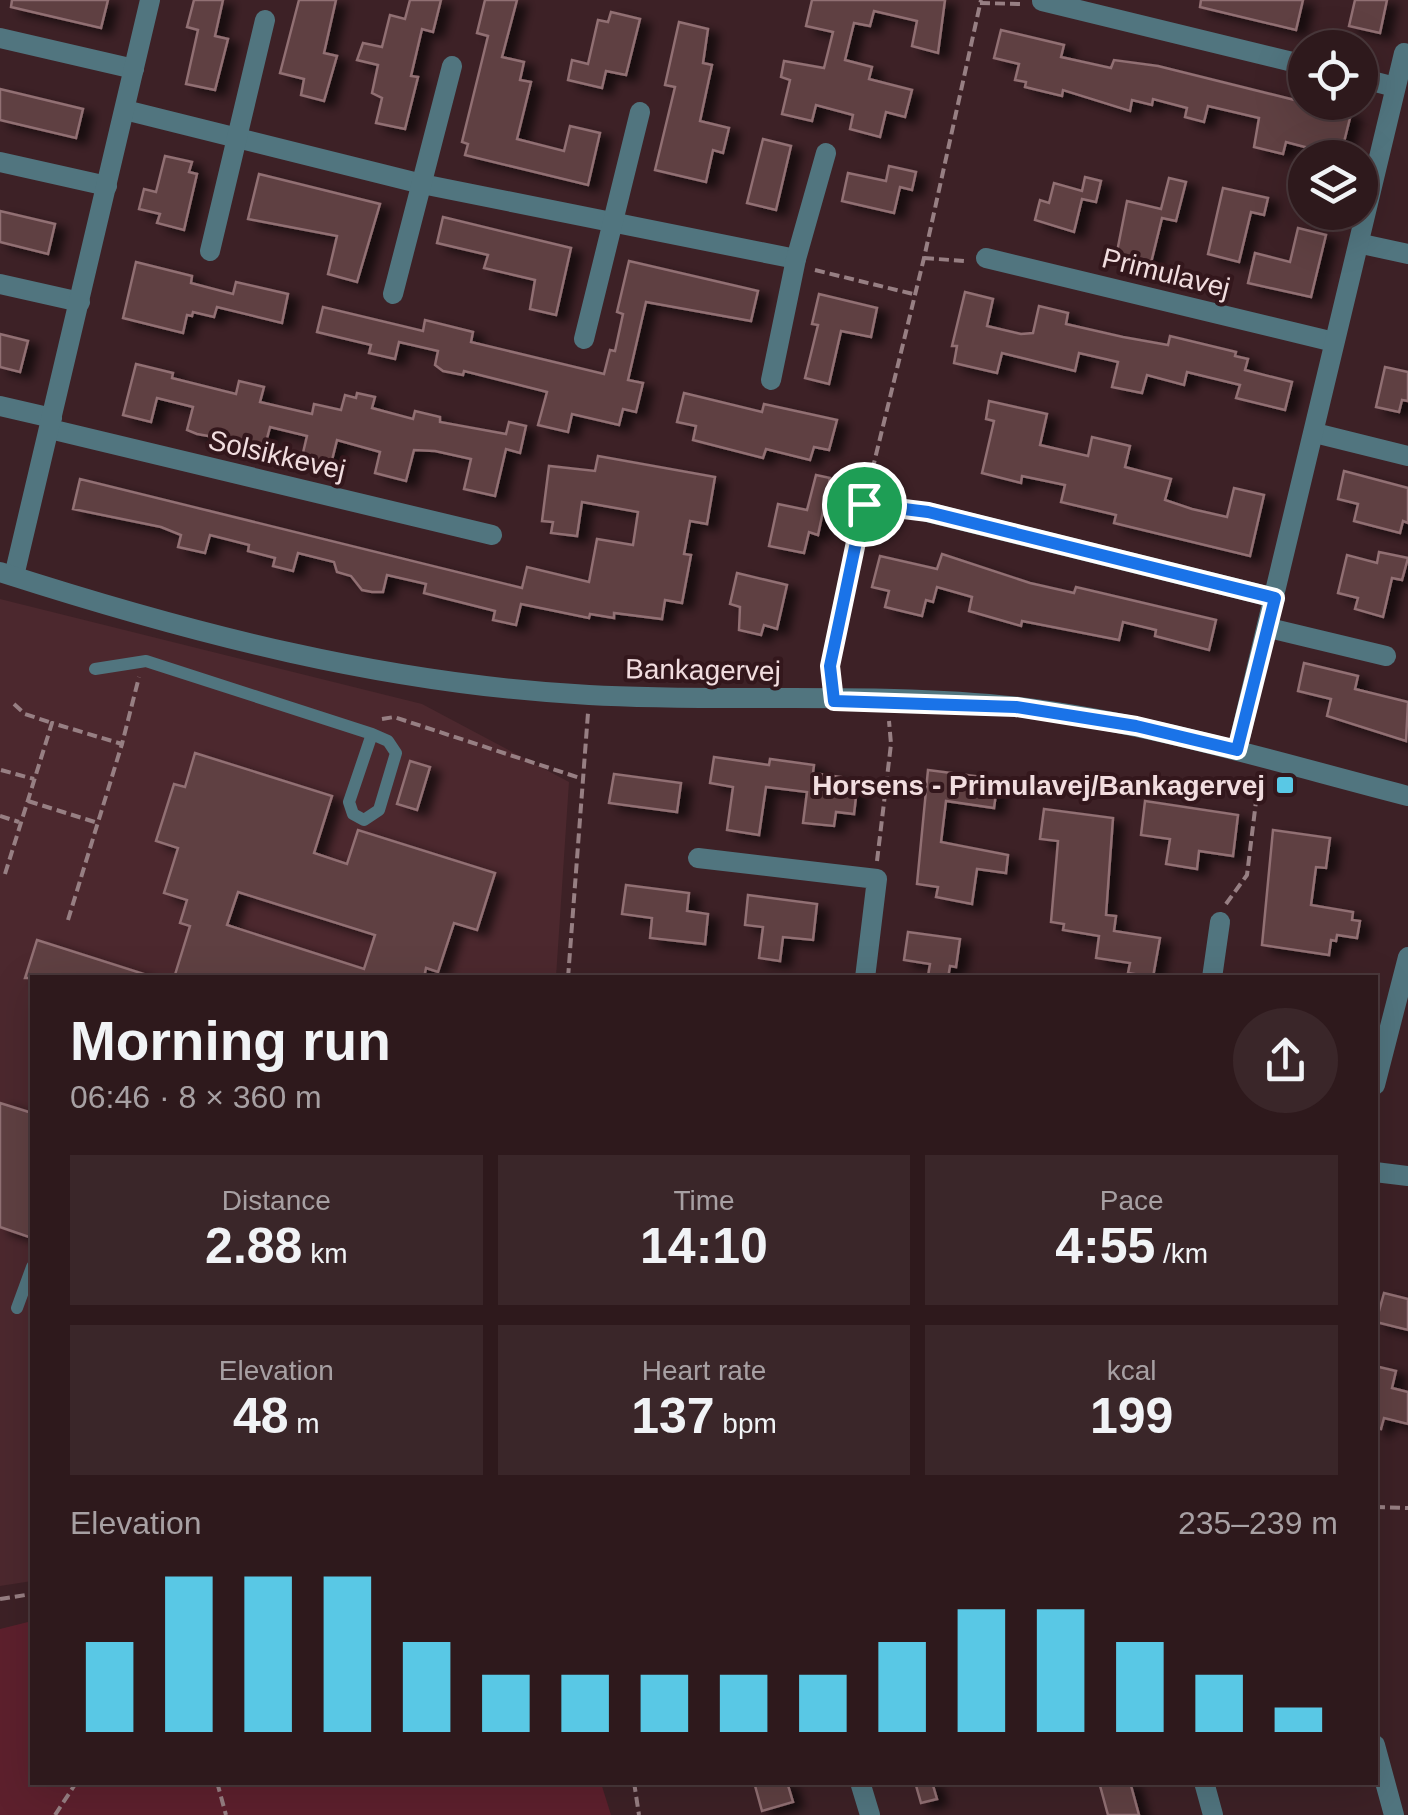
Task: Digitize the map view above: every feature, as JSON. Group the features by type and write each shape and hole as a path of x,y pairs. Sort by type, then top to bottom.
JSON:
{"street":[{"path":"7,574 51,423 150,0"},
{"path":"1042,1 1288,61"},
{"path":"210,251 264,20"},
{"path":"0,38 134,69"},
{"path":"1237,750 1334,342 1362,244 1395,87 1404,54 1408,54"},
{"path":"393,294 452,66"},
{"path":"1378,83 1395,87"},
{"path":"125,110 422,184 796,258"},
{"path":"584,339 640,112"},
{"path":"771,380 796,258 826,154"},
{"path":"0,162 107,186"},
{"path":"1362,244 1408,254"},
{"name":"Primulavej","path":"986,258 1334,342"},
{"path":"0,284 80,302"},
{"name":"Solsikkevej","path":"0,406 51,423 492,535"},
{"path":"1314,433 1408,456"},
{"path":"928,512 1275,598"},
{"name":"Bankagervej","path":"7,574 161,622 352,668 472,686 590,695 1016,707 1136,726 1408,796"},
{"path":"1269,628 1386,656"},
{"path":"698,858 877,879 865,975"},
{"path":"1212,975 1220,922"},
{"path":"1378,1073 1408,957"},
{"path":"1378,1172 1408,1176"},
{"path":"1378,1756 1394,1815"},
{"path":"861,1785 870,1815"},
{"path":"1205,1785 1214,1815"}],"lane":[{"path":"95,670 146,660 372,734 388,740 396,754 379,810 364,820 353,814 349,802 372,734"},
{"path":"17,1308 30,1272"}],"path":[{"path":"834,701 830,666 980,2 1008,6 1042,1"},
{"path":"796,258 811,269 913,294"},
{"path":"924,258 949,264 986,258"},
{"path":"864,504 928,512"},
{"path":"68,920 140,685 136,662"},
{"path":"568,975 590,695"},
{"path":"877,879 878,823 891,744 888,702"},
{"path":"14,704 25,714 122,744"},
{"path":"5,874 52,723"},
{"path":"1220,922 1229,893 1247,874 1256,786 1265,758"},
{"path":"2,770 34,779"},
{"path":"28,801 98,823"},
{"path":"0,816 21,823"},
{"path":"1378,1507 1408,1508"},
{"path":"0,1609 1,1599 30,1594"},
{"path":"218,1785 226,1815"},
{"path":"634,1785 639,1815"},
{"path":"56,1815 74,1786"}],"shaded area":[{"path":"0,599 422,704 569,782 556,975 30,975 30,1581 0,1586"},
{"path":"30,1622 30,1785 602,1785 611,1815 0,1815 0,1629"}],"building":[{"path":"12,0 108,0 101,28 11,7"},
{"path":"194,0 223,0 215,36 228,39 215,90 186,84 198,30 187,27"},
{"path":"299,0 336,0 324,53 337,56 324,101 301,95 304,79 280,73"},
{"path":"410,0 441,0 433,32 422,29 411,76 418,77 405,129 376,123 382,98 372,93 378,65 357,60 363,43 382,47 390,15 405,19"},
{"path":"485,0 517,0 502,57 524,62 520,80 531,82 517,139 564,151 570,126 600,133 588,185 465,155 468,144 462,142 488,36 477,33"},
{"path":"812,0 945,0 938,53 912,46 917,21 874,11 870,26 854,23 845,60 872,67 869,79 912,90 905,117 886,112 880,137 850,129 853,115 816,105 812,121 782,114 790,80 781,77 784,61 824,68 833,32 806,26"},
{"path":"1201,0 1303,0 1296,30 1200,7"},
{"path":"1355,0 1387,0 1380,33 1349,26"},
{"path":"611,12 640,19 626,75 606,71 602,88 568,80 572,60 588,64 598,20 608,22"},
{"path":"679,22 708,29 703,63 712,65 700,121 729,128 723,153 713,150 706,182 655,170 675,87 665,85"},
{"path":"1001,30 1064,45 1061,57 1111,68 1114,60 1158,66 1288,98 1288,120 1350,120 1344,140 1288,140 1283,154 1254,147 1259,118 1208,106 1204,122 1185,117 1187,108 1153,99 1152,105 1132,100 1130,111 1063,90 1062,96 1025,87 1026,82 1015,80 1019,64 994,58"},
{"path":"0,89 83,109 76,138 0,120"},
{"path":"763,139 791,146 776,210 747,203"},
{"path":"165,156 192,162 189,172 197,174 184,230 157,223 160,214 139,209 144,189 156,192"},
{"path":"889,166 916,172 912,190 900,187 894,213 842,201 848,173 886,181"},
{"path":"259,174 380,204 357,282 328,274 337,236 248,219"},
{"path":"1085,177 1101,181 1096,202 1082,199 1074,232 1035,220 1040,200 1049,203 1054,183 1082,191"},
{"path":"1169,178 1186,182 1176,221 1162,218 1149,271 1115,262 1127,201 1161,209"},
{"path":"1223,188 1268,198 1264,215 1251,212 1239,262 1208,254"},
{"path":"0,211 55,224 48,254 0,242"},
{"path":"443,217 571,248 556,315 530,309 535,280 484,268 488,255 437,243"},
{"path":"1298,230 1326,235 1311,297 1248,283 1255,253 1290,262"},
{"path":"629,261 758,291 751,321 646,302 628,380 643,383 636,412 623,409 619,425 572,414 568,432 538,425 547,392 464,371 463,375 443,371 435,365 438,351 399,342 395,359 369,353 371,345 317,332 323,307 423,331 425,320 473,332 471,342 604,374 610,350 615,351 623,314 617,312"},
{"path":"136,262 192,276 191,283 233,294 236,282 288,294 282,323 217,307 214,317 193,312 192,316 187,315 183,333 123,318"},
{"path":"965,292 993,299 987,326 1021,334 1033,333 1039,306 1068,313 1066,324 1168,345 1170,336 1236,352 1235,356 1248,359 1245,370 1292,382 1285,410 1236,398 1240,385 1187,372 1184,385 1147,375 1142,393 1112,387 1118,362 1079,353 1075,371 1002,353 997,373 954,363 957,346 952,346"},
{"path":"819,294 877,308 871,337 841,331 829,384 805,378 818,325 812,324"},
{"path":"0,334 28,341 20,372 0,367"},
{"path":"136,364 173,373 172,378 236,394 239,381 264,387 260,402 312,414 314,404 341,410 345,395 356,398 357,393 375,397 372,408 413,419 415,411 440,417 440,422 506,434 509,422 526,426 520,453 506,449 495,496 464,489 471,459 435,451 414,450 406,481 375,473 380,452 337,440 331,464 302,457 307,436 270,427 265,446 197,434 187,430 193,407 157,398 151,422 123,415"},
{"path":"1385,367 1408,372 1408,401 1402,400 1399,412 1376,407"},
{"path":"684,393 762,412 764,404 837,420 829,450 814,447 810,460 766,449 763,458 693,440 696,426 677,422"},
{"path":"989,401 1047,414 1040,445 1088,456 1092,437 1130,446 1125,467 1171,479 1165,500 1227,517 1234,488 1264,495 1250,556 1114,523 1116,515 1061,502 1065,485 1022,476 1021,483 982,473 994,421 986,419"},
{"path":"598,456 715,477 707,524 690,521 684,554 691,555 682,603 665,600 662,619 614,613 614,618 590,614 589,618 521,604 516,625 493,620 495,611 424,593 426,584 387,575 383,592 362,590 351,576 337,572 334,562 298,553 293,571 273,566 275,558 248,551 249,545 210,535 205,553 178,547 181,535 161,527 73,509 80,479 522,588 527,567 589,582 597,539 633,545 638,512 582,502 577,536 551,533 553,522 542,521 549,466 595,471"},
{"path":"1344,471 1408,488 1408,523 1403,521 1400,533 1354,521 1358,504 1338,499"},
{"path":"816,475 830,478 818,535 809,532 804,553 769,546 778,504 807,510"},
{"path":"1379,552 1408,558 1402,580 1392,578 1383,617 1355,609 1358,598 1338,593 1347,555 1377,563"},
{"path":"942,554 1030,583 1074,593 1076,587 1216,620 1209,650 1155,636 1156,630 1123,622 1119,640 1022,621 1021,626 969,611 972,597 937,587 933,602 926,600 922,616 885,607 889,591 872,587 880,556 937,569"},
{"path":"737,573 787,585 777,629 764,625 761,635 739,630 740,607 730,604"},
{"path":"1304,663 1358,676 1355,689 1408,702 1406,741 1327,716 1331,699 1298,691"},
{"path":"195,753 332,796 314,853 347,864 358,830 495,873 477,930 454,923 438,972 426,968 425,975 175,975 190,926 180,923 187,900 164,893 178,848 156,841 174,784 185,787","holes":["238,892 375,935 364,969 227,925"]},
{"path":"714,757 769,765 770,759 814,765 813,773 841,777 840,786 857,788 854,814 836,812 834,826 803,823 807,792 766,787 759,835 727,830 733,787 710,783"},
{"path":"410,761 430,767 417,810 397,804"},
{"path":"928,770 998,779 994,808 946,801 941,842 1008,855 1006,873 977,869 972,904 936,897 938,887 917,884"},
{"path":"614,774 681,783 677,812 609,803"},
{"path":"1145,801 1238,815 1233,856 1199,851 1197,869 1166,864 1170,839 1141,835"},
{"path":"1044,809 1113,818 1106,915 1116,916 1114,931 1160,938 1153,975 1128,973 1130,963 1096,958 1099,936 1063,930 1064,924 1051,922 1058,841 1040,839"},
{"path":"1273,830 1330,838 1326,868 1316,867 1311,905 1353,912 1352,920 1360,921 1357,938 1337,935 1336,941 1331,940 1329,955 1262,945"},
{"path":"626,885 689,893 687,911 708,914 705,944 650,938 652,918 622,914"},
{"path":"748,895 817,904 813,940 783,937 780,961 759,958 763,927 745,925"},
{"path":"908,932 960,939 956,967 950,966 948,975 928,975 930,964 904,960"},
{"path":"37,940 144,974 30,975 25,978"},
{"path":"0,1103 30,1112 30,1237 0,1227"},
{"path":"1384,1293 1408,1299 1408,1330 1378,1322"},
{"path":"1378,1367 1396,1371 1392,1388 1408,1392 1408,1424 1384,1418 1381,1429"},
{"path":"755,1785 788,1785 793,1802 762,1811"},
{"path":"916,1785 933,1785 937,1799 921,1803"},
{"path":"1100,1785 1131,1785 1139,1815 1108,1815"}],"place":[{"name":"Horsens - Primulavej/Bankagervej","path":"1285,785"}],"route":[{"path":"864,504 928,512 1275,598 1237,750 1136,726 1016,707 834,701 830,666 864,504"}]}
